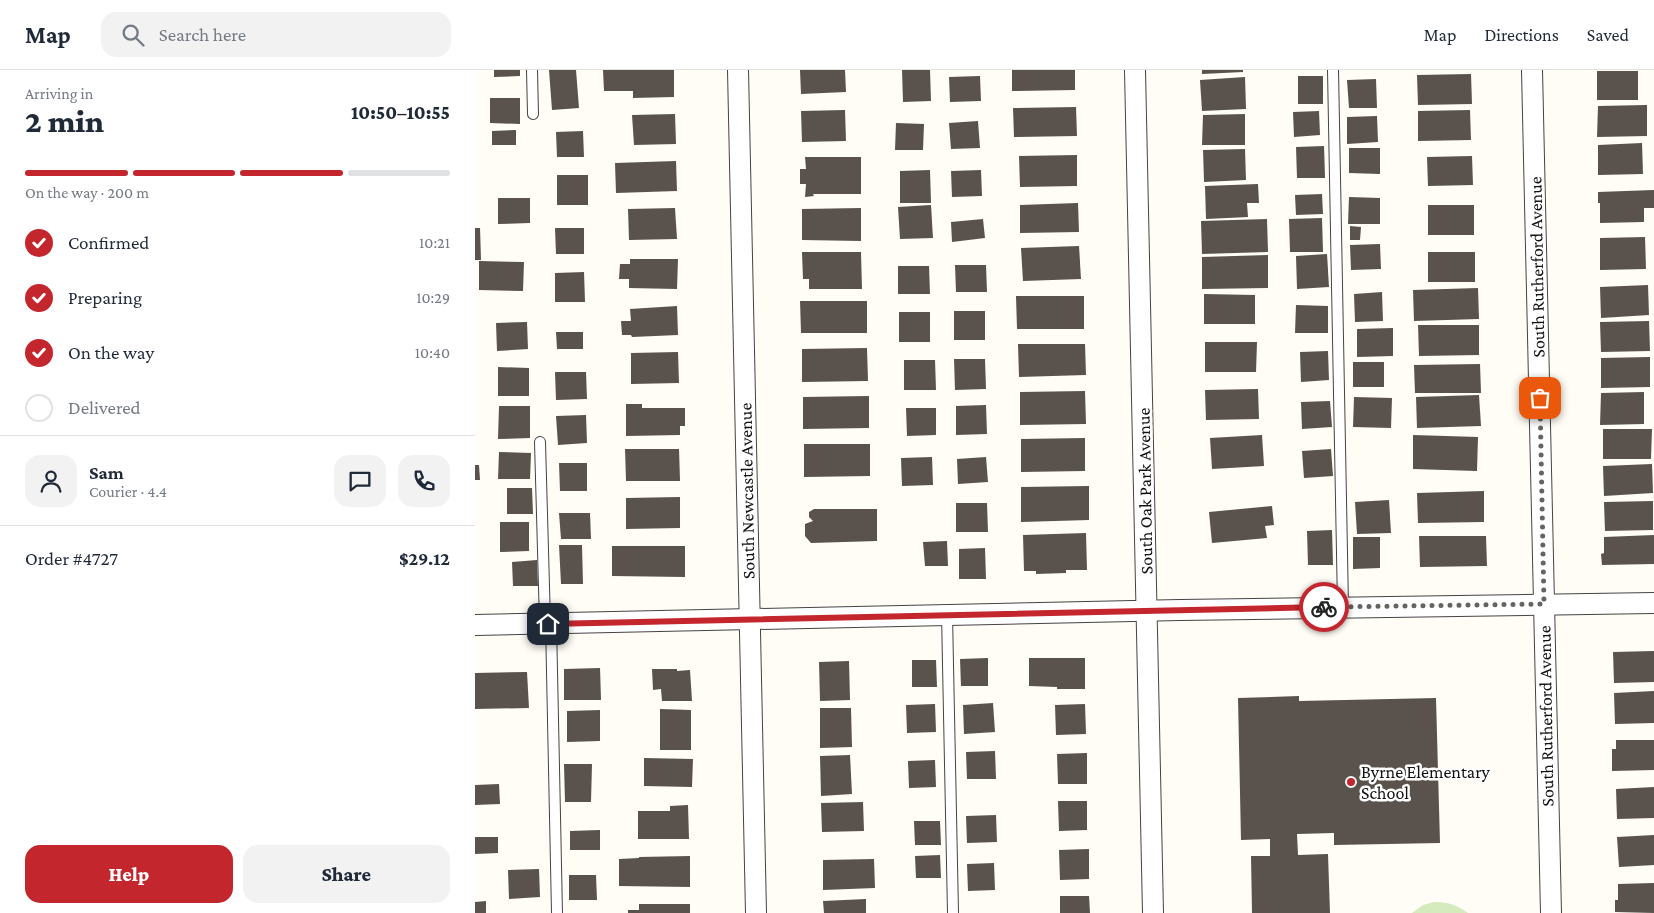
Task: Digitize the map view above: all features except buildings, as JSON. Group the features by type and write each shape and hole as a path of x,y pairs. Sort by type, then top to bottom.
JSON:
{"street":[{"name":"South Newcastle Avenue","path":"738,70 756,913"},
{"name":"South Oak Park Avenue","path":"1135,70 1153,913"},
{"name":"South Rutherford Avenue","path":"1533,70 1551,913"},
{"path":"475,625 1147,610 1654,603"}],"lane":[{"path":"532,70 533,114"},
{"path":"1333,70 1343,607"},
{"path":"541,442 557,913"},
{"path":"947,614 953,913"}],"green space":[{"path":"1434,902 1452,904 1468,913 1412,913 1423,905"}],"way so far":[{"path":"1324,607 1544,604 1540,398"}],"place":[{"name":"Byrne Elementary School","path":"1351,782"}],"route":[{"path":"548,624 1324,607"}]}
